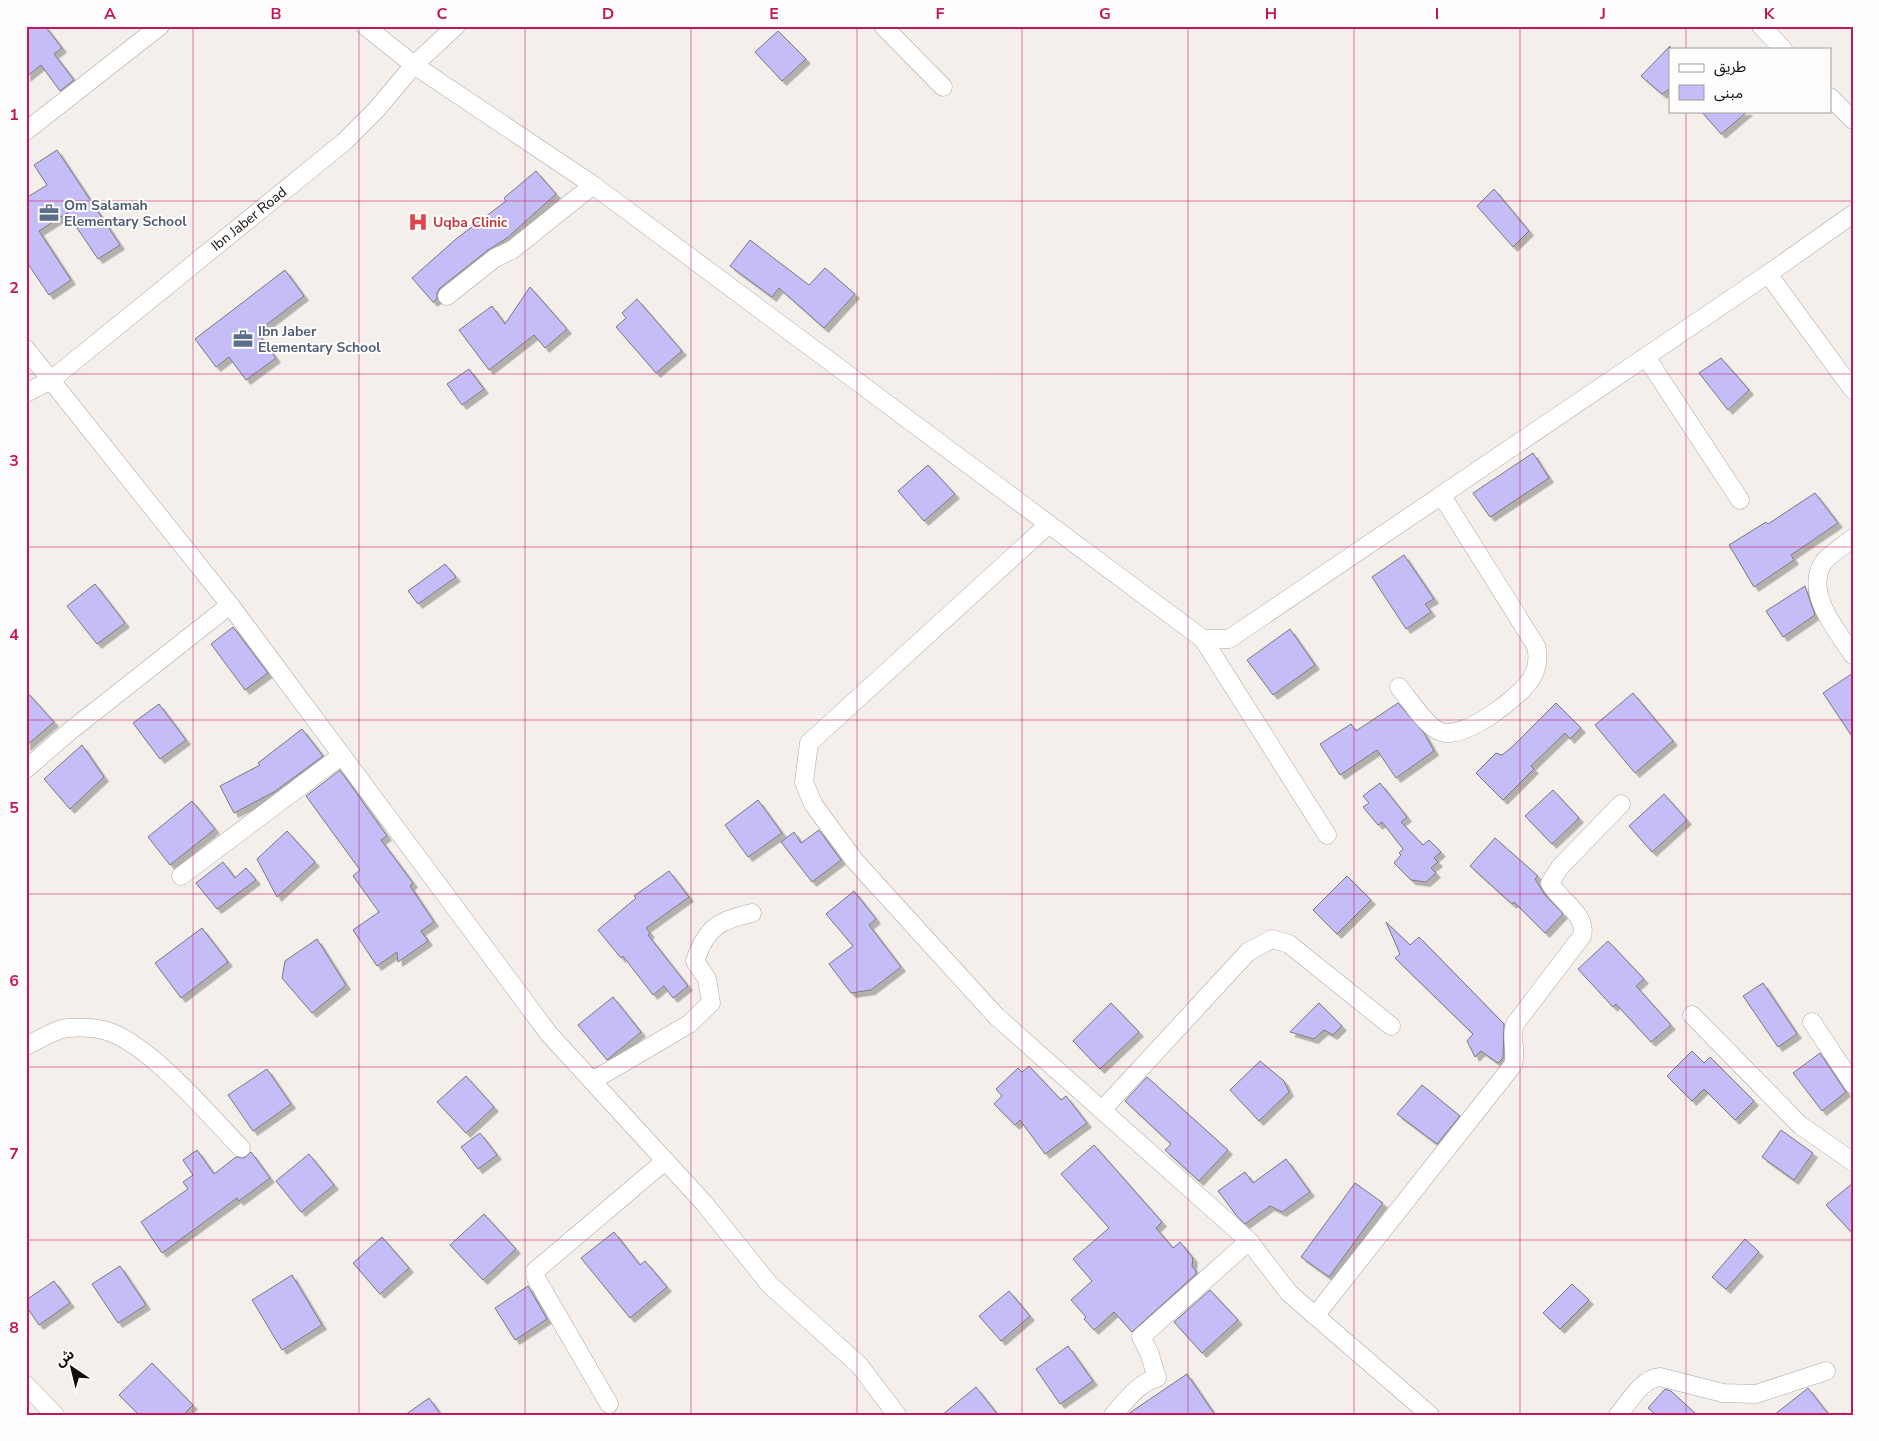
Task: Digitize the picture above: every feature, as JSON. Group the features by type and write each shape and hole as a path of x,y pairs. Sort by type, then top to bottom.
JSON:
{"street":[{"path":"26,131 160,26"},
{"path":"364,26 414,64 593,185 1203,639 1327,835"},
{"name":"Ibn Jaber Road","path":"26,393 51,380 344,142 376,110 414,64 456,26"},
{"path":"883,26 943,87"},
{"path":"1762,26 1782,48"},
{"path":"1832,99 1853,120"},
{"path":"448,296 495,258 512,250 593,185"},
{"path":"1203,639 1229,639 1768,274 1853,214"},
{"path":"1768,274 1853,390"},
{"path":"26,349 230,605 550,1034 704,1204 770,1285 859,1366 897,1415"},
{"path":"1646,357 1740,500"},
{"path":"1399,687 1431,726 1442,732 1456,732 1505,706 1531,679 1540,658 1536,646 1442,496"},
{"path":"1049,524 809,742 804,782 813,804 855,860 996,1016 1250,1241 1289,1293 1430,1415"},
{"path":"1853,538 1824,562 1818,584 1820,597 1829,619 1853,655"},
{"path":"26,769 70,731 230,605"},
{"path":"181,876 342,755"},
{"path":"1316,1316 1514,1065 1515,1048 1512,1032 1515,1024 1584,931 1579,917 1550,883 1560,867 1621,804"},
{"path":"592,1081 689,1024 711,1003 707,979 695,961 702,941 712,928 736,916 752,913"},
{"path":"1103,1109 1248,952 1272,939 1289,944 1391,1026"},
{"path":"1692,1015 1800,1125 1853,1162"},
{"path":"1812,1022 1853,1084"},
{"path":"26,1046 66,1028 90,1028 110,1032 128,1042 162,1067 241,1148"},
{"path":"608,1404 536,1278 535,1271 665,1161"},
{"path":"1113,1415 1148,1380 1157,1378 1149,1352 1141,1337 1250,1241"},
{"path":"1618,1415 1646,1381 1654,1378 1660,1377 1723,1394 1756,1394 1826,1371"},
{"path":"26,1385 54,1415"}],"building":[{"path":"26,26 45,26 62,48 54,54 74,80 60,91 41,65 26,77"},
{"path":"778,31 806,59 782,81 755,52"},
{"path":"1670,46 1669,90 1662,94 1641,76"},
{"path":"1702,112 1747,112 1721,134"},
{"path":"57,150 120,245 98,259 67,213 39,231 71,280 49,295 26,261 26,198 47,185 34,165"},
{"path":"536,171 556,194 507,238 488,250 440,288 437,293 437,299 433,302 412,278 456,239 506,201 504,198"},
{"path":"1494,189 1529,231 1513,247 1477,206"},
{"path":"750,240 809,285 825,268 855,294 824,328 779,288 772,297 730,266"},
{"path":"285,270 304,296 257,332 276,358 246,380 229,357 216,367 195,339"},
{"path":"530,287 567,329 545,348 534,335 489,370 459,330 492,306 505,324"},
{"path":"637,299 682,351 656,373 616,327 626,318 622,313"},
{"path":"1721,358 1749,390 1728,410 1699,373"},
{"path":"469,369 484,389 462,405 447,384"},
{"path":"1533,453 1549,478 1490,517 1473,493"},
{"path":"928,465 955,494 924,521 898,491"},
{"path":"1815,493 1838,523 1791,555 1794,560 1754,587 1729,545 1766,522 1768,524"},
{"path":"1404,555 1434,599 1425,604 1431,612 1406,629 1372,577"},
{"path":"445,564 456,577 418,604 408,591"},
{"path":"95,584 125,623 97,644 67,606"},
{"path":"1805,586 1815,615 1783,637 1766,611"},
{"path":"233,627 268,673 245,690 211,644"},
{"path":"1290,629 1315,665 1273,695 1247,660"},
{"path":"1853,673 1853,738 1823,693"},
{"path":"26,691 54,722 26,746"},
{"path":"1633,693 1673,741 1635,773 1595,725"},
{"path":"1398,703 1424,733 1434,751 1396,778 1377,750 1340,775 1320,744 1351,724 1356,731"},
{"path":"1556,703 1581,728 1570,739 1565,733 1531,766 1534,769 1503,800 1476,773 1496,753 1502,755 1512,747"},
{"path":"159,704 186,740 160,759 133,723"},
{"path":"302,729 323,756 274,792 234,813 220,786 260,765 258,763"},
{"path":"82,745 104,777 70,809 44,779"},
{"path":"340,770 387,836 381,840 413,883 410,886 434,922 421,931 428,941 398,962 397,952 377,966 353,930 379,912 353,876 360,870 306,796"},
{"path":"1380,783 1407,817 1401,822 1423,845 1429,840 1441,852 1434,858 1438,862 1431,868 1436,873 1426,882 1411,880 1394,863 1401,855 1399,853 1403,849 1382,822 1378,825 1363,807 1369,803 1363,796"},
{"path":"1553,790 1579,818 1552,844 1525,816"},
{"path":"1664,794 1687,820 1652,852 1629,826"},
{"path":"758,800 782,833 748,857 725,825"},
{"path":"192,801 215,829 170,865 148,837"},
{"path":"819,830 841,860 812,882 781,842 794,832 801,843"},
{"path":"287,831 315,862 277,897 257,859"},
{"path":"1495,838 1538,876 1535,879 1545,895 1563,914 1545,933 1514,902 1512,904 1470,866"},
{"path":"223,862 235,878 246,868 256,880 217,909 196,883"},
{"path":"669,871 689,897 646,928 650,933 648,935 688,986 673,998 664,986 653,995 623,956 621,958 598,930 636,898 634,896"},
{"path":"1347,876 1371,900 1337,934 1313,910"},
{"path":"854,891 876,919 869,925 901,967 871,990 851,993 829,964 853,946 826,914"},
{"path":"1386,922 1410,945 1419,937 1504,1024 1503,1058 1498,1063 1481,1051 1475,1057 1467,1041 1473,1034 1395,958 1400,954"},
{"path":"202,928 228,962 181,998 155,963"},
{"path":"317,939 346,985 312,1013 282,978 285,961"},
{"path":"1608,941 1644,979 1636,986 1671,1025 1651,1042 1616,1004 1613,1007 1578,969"},
{"path":"1763,983 1797,1034 1778,1047 1743,996"},
{"path":"613,997 641,1032 607,1060 578,1025"},
{"path":"1111,1003 1139,1032 1100,1069 1073,1041"},
{"path":"1319,1003 1342,1026 1333,1035 1324,1030 1314,1039 1290,1032"},
{"path":"1692,1051 1704,1063 1710,1057 1754,1101 1735,1120 1704,1089 1692,1101 1667,1076"},
{"path":"1820,1053 1846,1092 1822,1111 1793,1073"},
{"path":"1260,1061 1284,1081 1289,1092 1259,1121 1230,1090"},
{"path":"1029,1066 1061,1100 1066,1096 1087,1123 1045,1154 1020,1120 1015,1125 994,1104 1002,1096 996,1089 1018,1068 1022,1072"},
{"path":"267,1069 291,1104 253,1131 228,1095"},
{"path":"466,1076 494,1107 466,1133 437,1102"},
{"path":"1147,1077 1228,1150 1199,1181 1165,1150 1171,1144 1125,1101"},
{"path":"1422,1085 1460,1116 1437,1144 1397,1114"},
{"path":"1781,1130 1813,1153 1794,1180 1762,1157"},
{"path":"480,1133 497,1155 478,1169 461,1147"},
{"path":"1094,1145 1162,1222 1156,1228 1173,1248 1180,1242 1193,1258 1192,1266 1196,1271 1196,1274 1132,1332 1114,1312 1094,1330 1084,1319 1086,1317 1071,1300 1092,1281 1073,1259 1109,1228 1061,1174"},
{"path":"197,1150 214,1174 236,1157 244,1158 251,1152 270,1178 239,1201 237,1198 162,1253 141,1222 188,1189 183,1182 193,1175 183,1160"},
{"path":"309,1154 334,1185 301,1212 276,1181"},
{"path":"1286,1159 1310,1192 1282,1212 1270,1206 1245,1224 1218,1191 1245,1172 1253,1183"},
{"path":"1355,1183 1383,1203 1329,1277 1301,1257"},
{"path":"1853,1183 1853,1234 1826,1205"},
{"path":"484,1214 516,1249 483,1280 450,1245"},
{"path":"614,1232 640,1265 645,1261 667,1287 630,1318 581,1258"},
{"path":"382,1237 409,1268 380,1294 353,1263"},
{"path":"1745,1239 1759,1252 1726,1289 1712,1277"},
{"path":"120,1266 146,1305 118,1323 92,1284"},
{"path":"292,1275 322,1325 282,1350 252,1300"},
{"path":"54,1281 70,1303 39,1325 26,1306 26,1300"},
{"path":"1572,1284 1589,1300 1560,1329 1543,1313"},
{"path":"528,1286 547,1319 515,1340 495,1308"},
{"path":"1210,1290 1238,1320 1202,1353 1174,1322"},
{"path":"1009,1291 1030,1316 1001,1341 979,1316"},
{"path":"1068,1346 1093,1381 1060,1404 1036,1369"},
{"path":"152,1363 193,1405 183,1415 139,1415 119,1395"},
{"path":"1187,1374 1215,1415 1127,1415 1128,1414"},
{"path":"976,1387 998,1415 942,1415"},
{"path":"1808,1388 1829,1415 1774,1415"},
{"path":"1665,1389 1671,1391 1697,1415 1656,1415 1648,1408"},
{"path":"429,1398 441,1415 405,1415"}],"place":[{"name":"Om Salamah Elementary School","path":"49,213"},
{"name":"Uqba Clinic","path":"418,222"},
{"name":"Ibn Jaber Elementary School","path":"243,339"}]}
